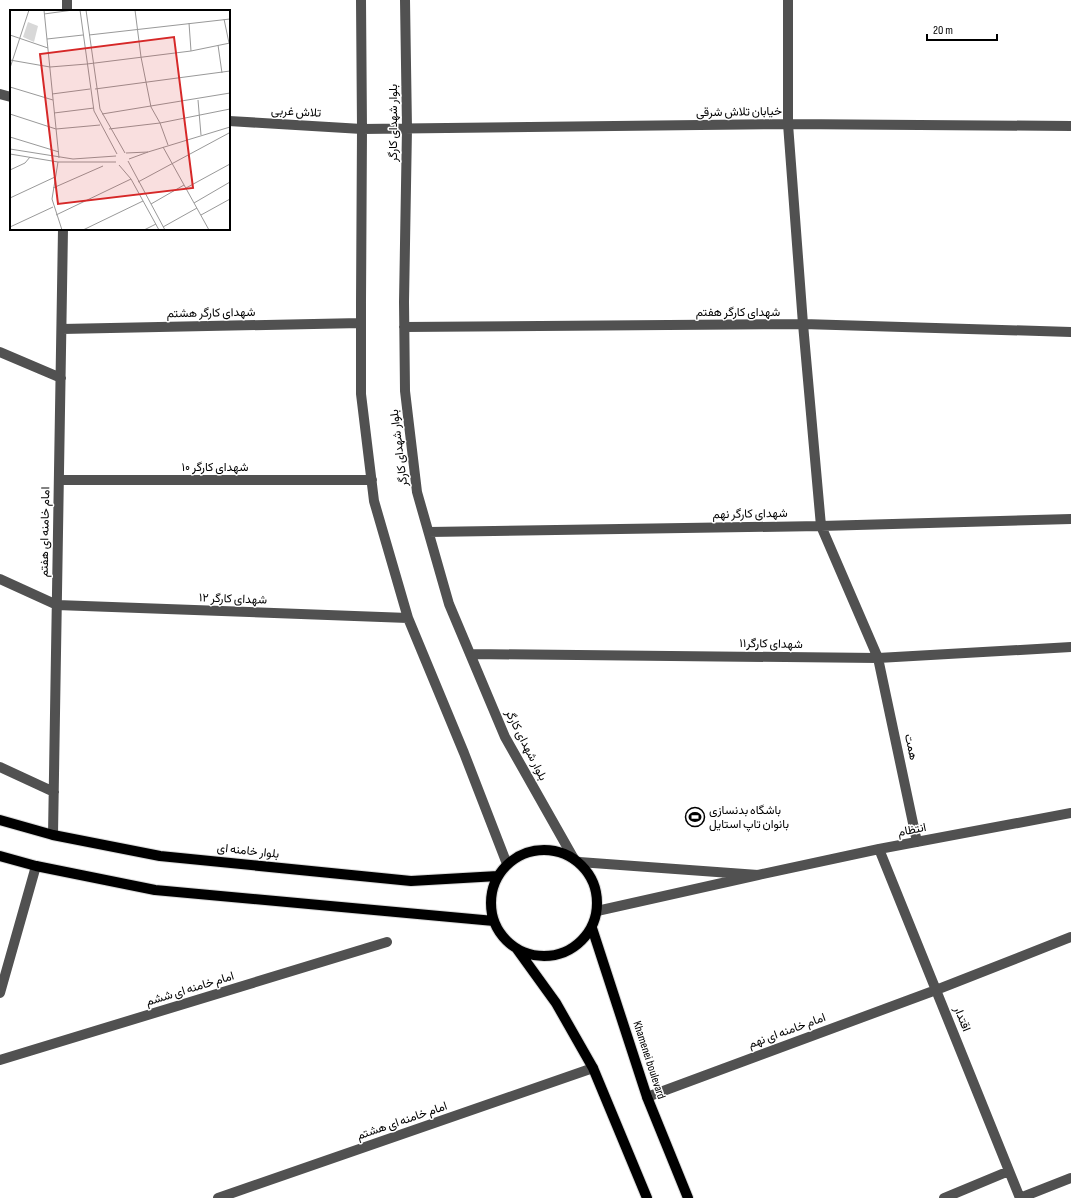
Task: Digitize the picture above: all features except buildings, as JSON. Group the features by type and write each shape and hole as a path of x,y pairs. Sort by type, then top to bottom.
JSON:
{"main road":[{"name":"بلوار خامنه ای","path":"0,820 53,835 160,856 403,880 498,876"},
{"path":"546,850 561,852 576,860 591,876 597,893 597,911 592,928 582,941 568,951 551,956 534,955 517,949 507,942 499,932 494,921 491,906 492,890 498,876 507,864 519,856 532,851 546,850"},
{"path":"0,856 36,866 155,890 494,921"},
{"name":"Khamenei boulevard","path":"592,928 647,1097 688,1198"},
{"path":"517,949 556,1003 593,1068 647,1198"}],"street":[{"path":"361,0 361,394 374,501 408,618 464,753 507,864"},
{"name":"بلوار شهدای کارگر","path":"405,0 407,128 404,327 406,399 417,492 449,604 505,737 576,860"},
{"name":"همت","path":"788,0 788,124 821,526 878,658 917,842"},
{"path":"0,94 10,97"},
{"name":"تلاش غربی","path":"230,121 362,129 407,128"},
{"name":"خیابان تلاش شرقی","path":"407,128 788,124 1071,126"},
{"name":"امام خامنه ای هفتم","path":"53,835 63,230"},
{"name":"شهدای کارگر هشتم","path":"62,329 361,323"},
{"name":"شهدای کارگر هفتم","path":"404,327 804,324 1071,332"},
{"path":"0,352 60,378"},
{"name":"شهدای کارگر ۱۰","path":"59,480 372,480"},
{"name":"شهدای کارگر نهم","path":"429,532 821,526 1071,519"},
{"path":"0,579 57,605"},
{"name":"شهدای کارگر ۱۲","path":"57,605 408,618"},
{"name":"شهدای کارگر۱۱","path":"470,654 878,658 1071,648"},
{"path":"0,767 54,792"},
{"name":"انتظام","path":"758,874 879,849 1071,813"},
{"name":"اقتدار","path":"879,849 1020,1198"},
{"path":"576,860 758,874"},
{"path":"1,988 36,866"},
{"path":"597,911 758,874"},
{"name":"امام خامنه ای نهم","path":"647,1097 936,990 1071,937"},
{"name":"امام خامنه ای ششم","path":"0,1060 387,942"},
{"name":"امام خامنه ای هشتم","path":"218,1198 593,1068"},
{"path":"944,1198 1009,1171"},
{"path":"1020,1198 1071,1178"}],"place":[{"name":"باشگاه بدنسازی بانوان تاپ استایل","path":"695,817"}]}
